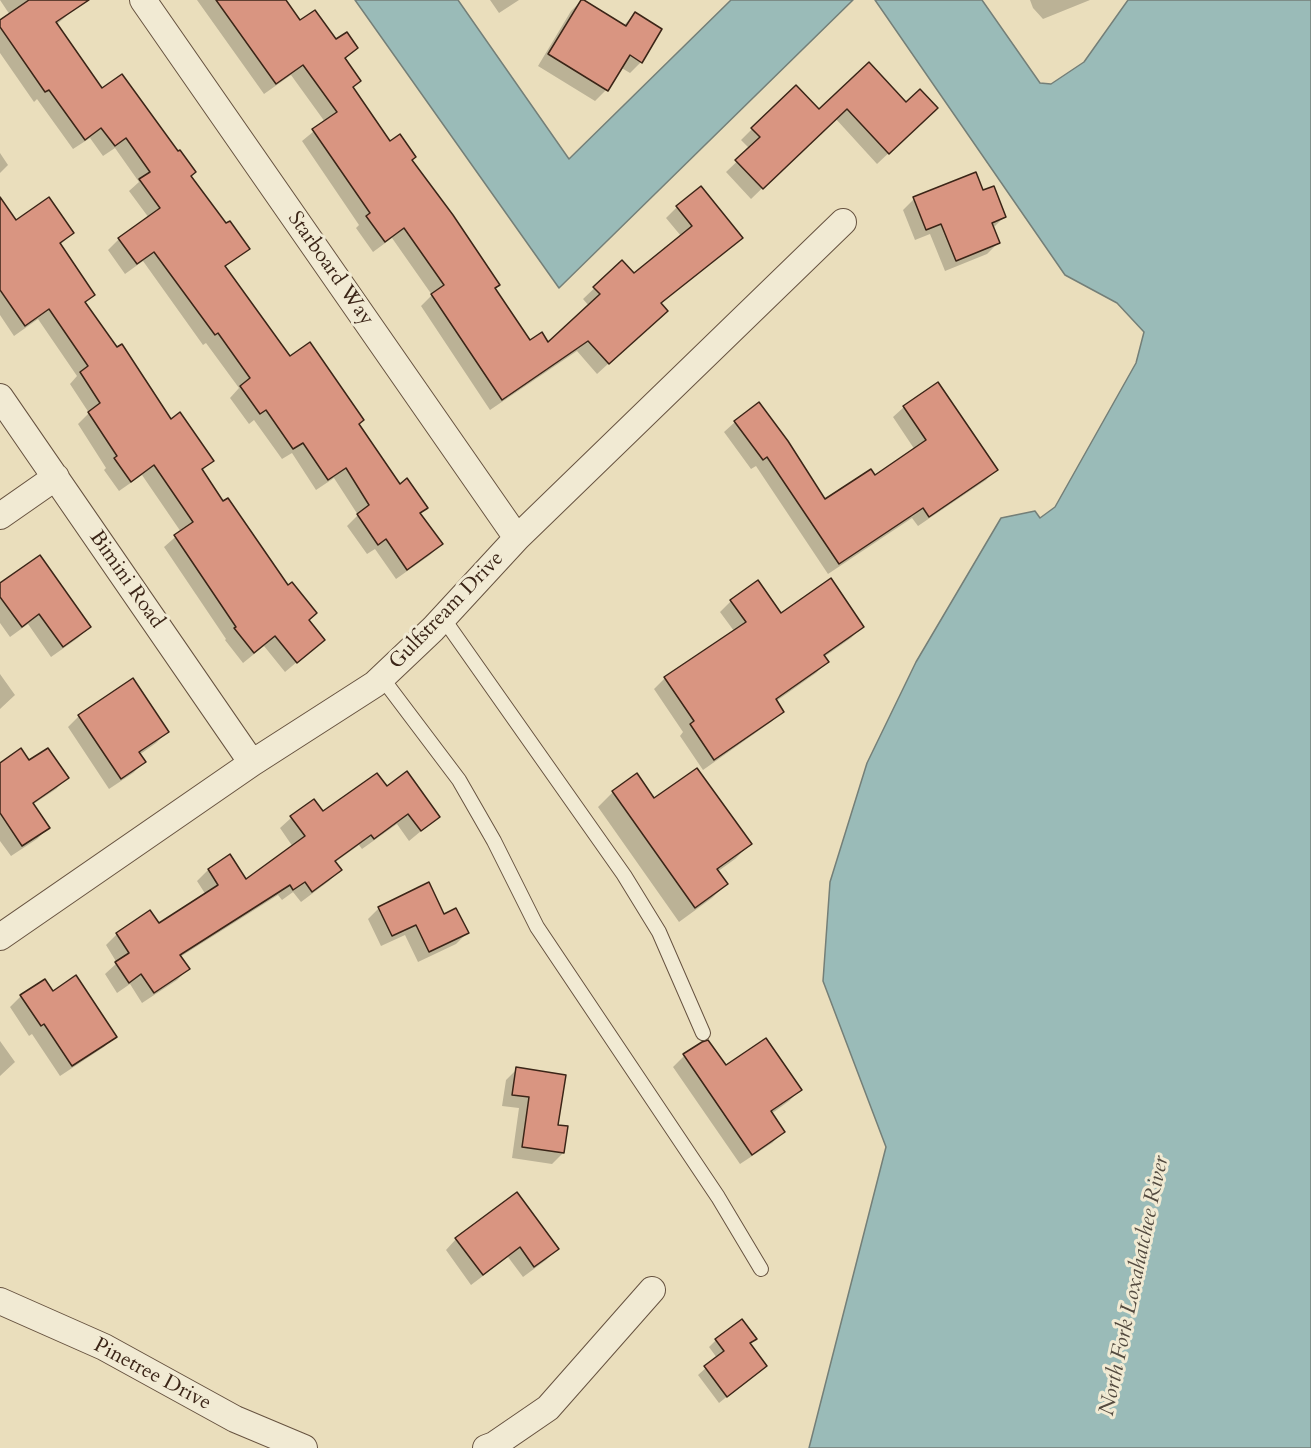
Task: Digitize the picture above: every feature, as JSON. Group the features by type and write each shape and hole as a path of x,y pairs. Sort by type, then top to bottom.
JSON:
{"street":[{"name":"Starboard Way","path":"143,0 517,538"},
{"name":"Gulfstream Drive","path":"0,937 252,763 375,684 443,618 517,538 843,222"},
{"name":"Bimini Road","path":"0,397 252,763"},
{"path":"0,516 56,477"},
{"path":"486,1448 494,1445 548,1408 652,1290"},
{"name":"Pinetree Drive","path":"0,1301 104,1347 235,1419 304,1448"}],"lane":[{"path":"443,618 624,875 659,932 703,1033"},
{"path":"382,678 459,780 494,841 537,927 718,1197 761,1269"}],"water":[{"path":"355,0 458,0 569,159 731,0 853,0 559,288"},
{"name":"North Fork Loxahatchee River","path":"875,0 982,0 1040,83 1051,84 1084,62 1128,0 1311,0 1311,1448 809,1448 886,1147 823,981 830,882 867,763 916,662 1001,518 1035,511 1040,518 1055,507 1136,363 1144,332 1117,303 1065,275"}],"building":[{"path":"29,0 89,0 56,22 102,88 122,74 196,172 191,176 226,223 230,221 250,249 225,266 290,356 310,342 364,420 359,424 400,484 407,478 428,508 420,513 443,544 407,570 386,539 378,545 357,514 369,505 346,468 328,480 303,443 293,449 266,410 260,414 240,386 250,378 218,333 215,335 154,252 137,264 118,238 160,208 139,179 150,172 126,138 115,146 101,128 85,140 49,90 45,92 0,27 0,20"},
{"path":"216,0 286,0 300,20 315,10 336,39 347,32 358,48 345,58 361,81 353,87 390,141 400,134 416,157 412,160 453,215 500,285 495,288 530,340 542,332 548,342 600,294 593,287 622,260 634,273 692,226 676,206 701,186 743,238 661,303 668,311 609,364 588,341 502,400 431,294 444,285 404,228 385,242 366,216 370,213 312,129 337,112 303,65 276,84"},
{"path":"581,0 626,26 635,12 662,29 642,63 630,55 608,91 548,54"},
{"path":"869,62 906,102 920,89 938,108 889,154 847,109 763,189 735,160 760,137 751,128 796,85 819,109"},
{"path":"976,172 983,190 994,186 1006,217 992,223 1000,243 956,261 941,224 926,230 913,197"},
{"path":"0,197 16,220 49,197 74,233 60,243 95,295 85,302 117,347 122,344 171,419 180,412 214,461 202,469 223,501 228,498 288,585 292,582 317,613 309,620 325,640 297,663 275,636 254,653 234,628 236,627 174,535 193,522 154,465 131,482 114,458 117,456 88,412 100,403 80,372 88,366 49,309 25,326 0,290"},
{"path":"938,382 998,470 929,517 923,508 839,564 767,457 763,460 734,421 759,402 788,441 825,499 871,469 875,475 926,440 903,406"},
{"path":"40,555 91,627 63,647 39,614 22,627 0,597 0,583"},
{"path":"831,578 864,627 824,655 829,662 776,699 784,712 714,760 690,724 694,721 664,677 746,622 730,600 758,580 781,613"},
{"path":"133,678 169,732 139,752 146,762 121,779 78,715"},
{"path":"21,748 29,760 48,748 69,778 33,803 50,828 22,846 0,813 0,763"},
{"path":"697,768 752,844 717,869 728,884 695,908 612,791 637,773 654,798"},
{"path":"407,771 440,817 421,831 408,814 374,839 371,835 335,861 342,870 312,892 305,882 293,890 290,885 180,955 190,969 154,993 141,974 129,983 115,962 129,953 116,933 150,910 159,923 218,885 208,869 230,854 246,879 305,836 290,816 314,799 323,811 377,773 387,786"},
{"path":"429,882 444,914 456,908 469,933 429,952 416,925 392,936 378,907"},
{"path":"76,975 117,1037 72,1066 44,1024 41,1026 20,995 45,979 53,991"},
{"path":"766,1038 802,1090 771,1111 785,1132 752,1155 683,1054 708,1040 726,1065"},
{"path":"516,1067 566,1075 558,1125 568,1126 564,1153 522,1147 529,1097 512,1095"},
{"path":"517,1192 559,1249 534,1267 520,1247 483,1275 455,1238"},
{"path":"742,1319 757,1339 750,1343 767,1366 727,1397 704,1366 724,1351 715,1339"}]}
